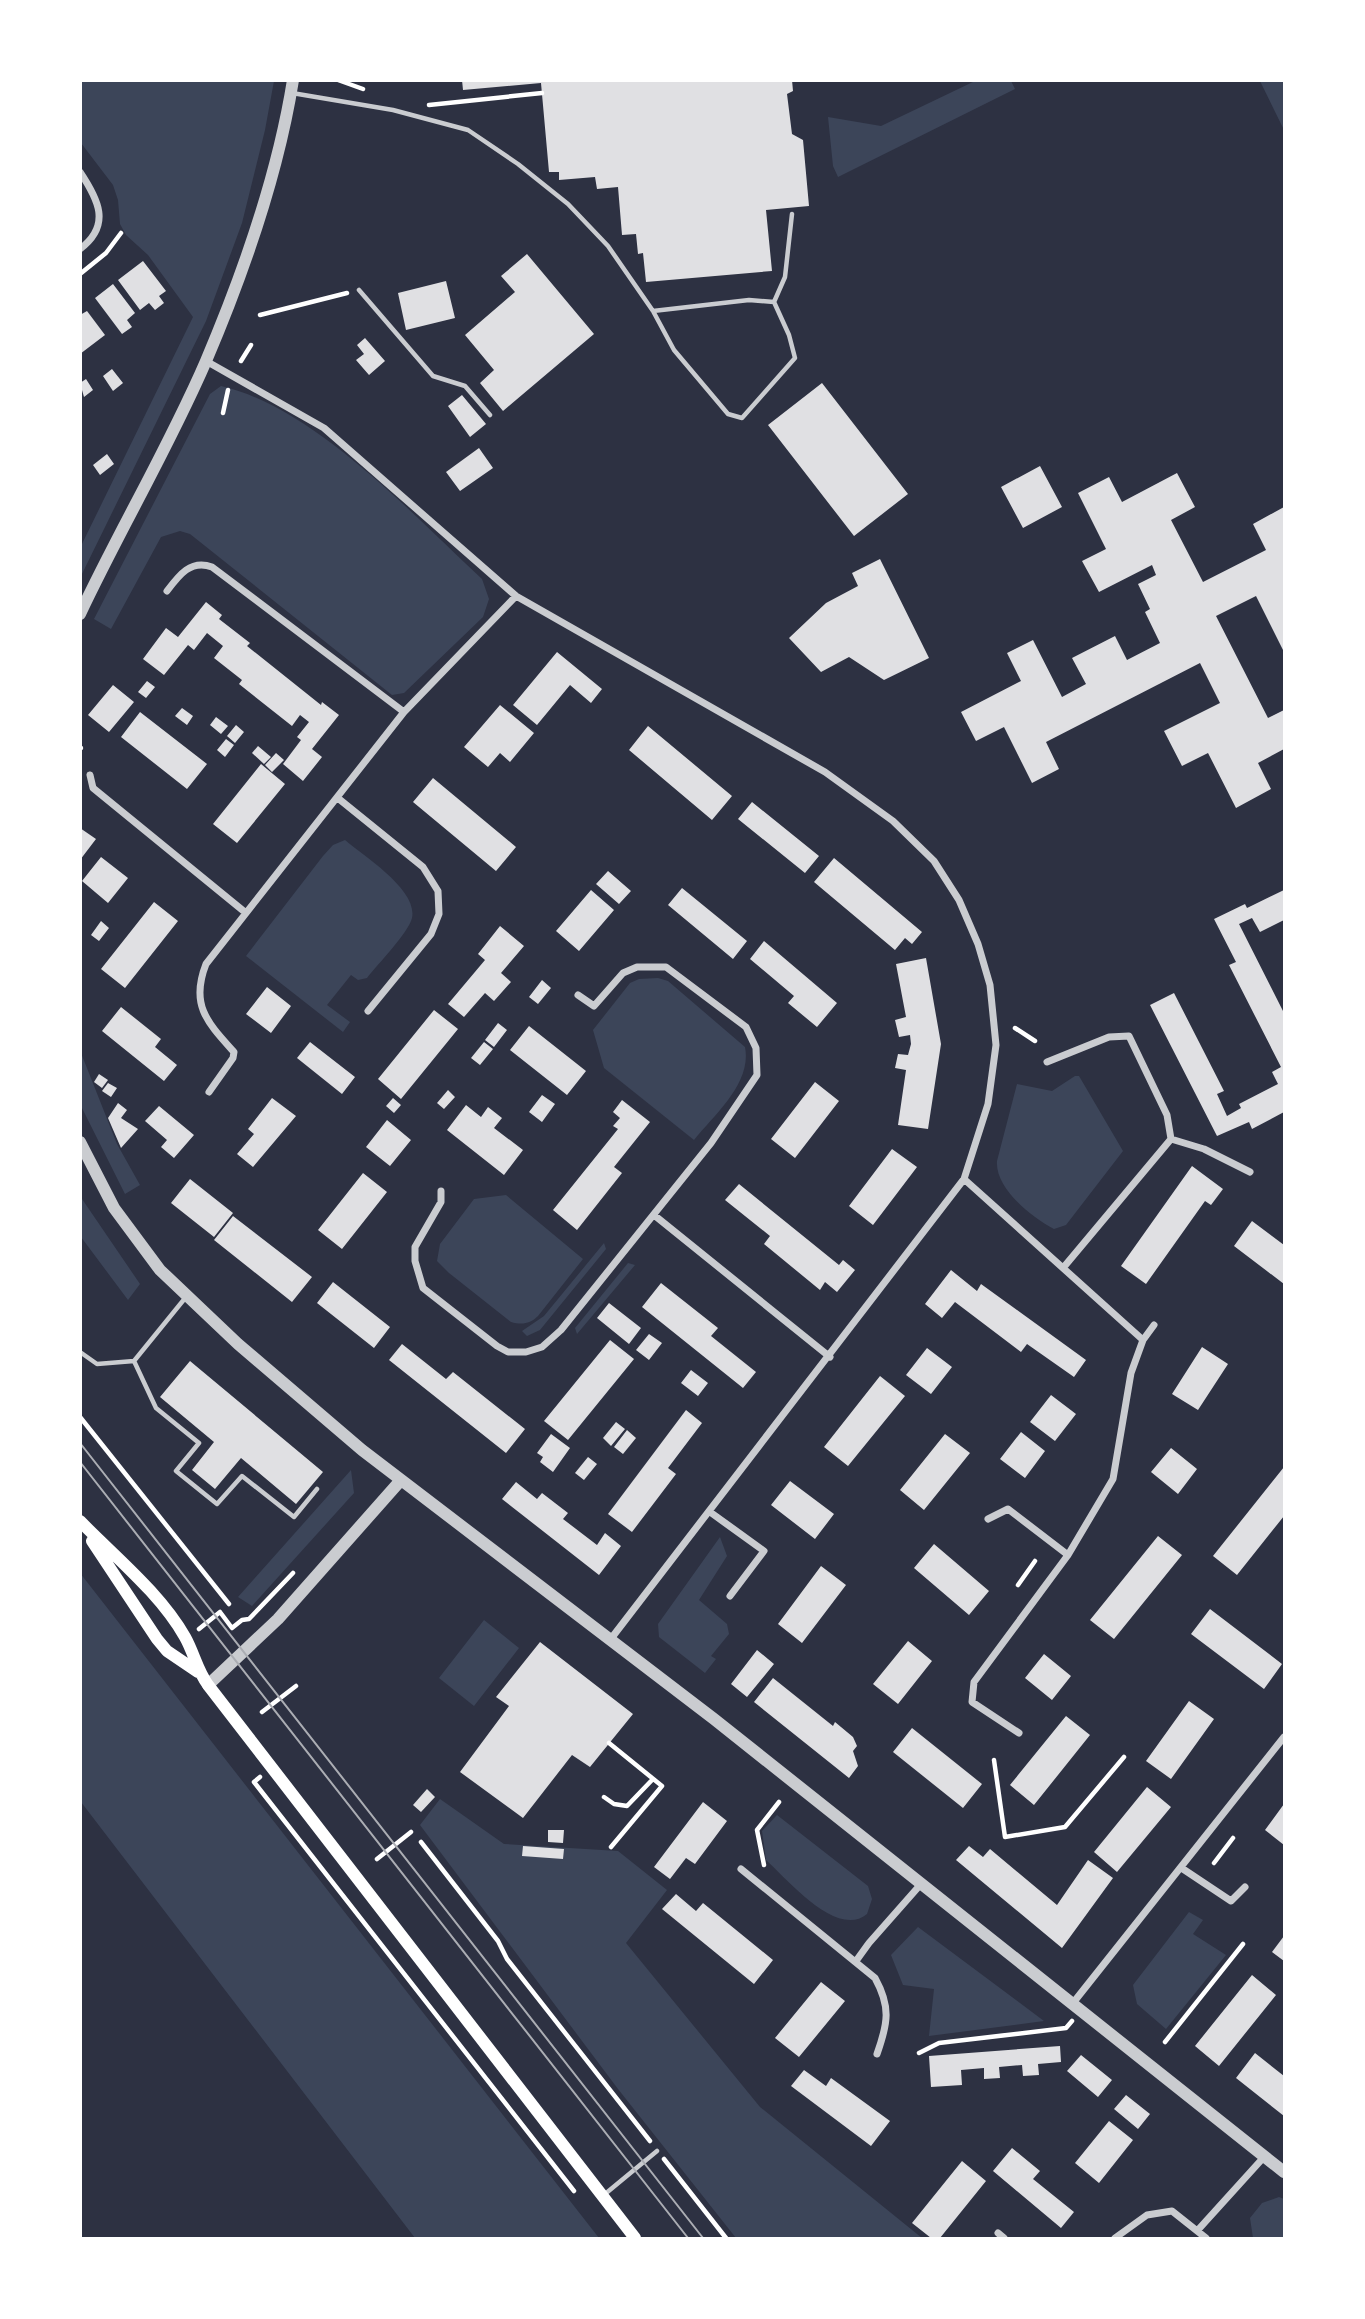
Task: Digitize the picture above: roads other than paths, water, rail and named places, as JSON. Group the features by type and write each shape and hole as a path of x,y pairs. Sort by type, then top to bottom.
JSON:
{"main road":[{"path":"80,1522 157,1640 167,1651 198,1672"},
{"path":"80,1522 160,1603 185,1637 198,1672 635,2238"}],"street":[{"path":"80,614 206,361 253,236 292,87"},
{"path":"80,172 100,204 101,219 88,243 80,249"},
{"path":"206,361 324,428 516,596 825,772 893,821 933,861 958,900 978,944 990,985 996,1045 988,1104 964,1179 830,1357 610,1640"},
{"path":"167,591 182,573 192,566 202,563 212,567 404,712"},
{"path":"209,1092 233,1059 234,1052 208,1023 202,1012 199,983 206,964 404,712 516,596"},
{"path":"90,775 93,788 246,913"},
{"path":"338,799 423,867 438,891 439,914 431,934 368,1011"},
{"path":"442,1191 441,1202 415,1247 415,1261 423,1287 491,1342 509,1352 526,1352 542,1347 561,1330 654,1215 753,1084 757,1075 756,1048 746,1027 666,967 637,967 623,973 594,1006 578,995"},
{"path":"1046,1062 1109,1037 1129,1035 1167,1115 1171,1139 1063,1268"},
{"path":"1171,1139 1203,1149 1250,1172"},
{"path":"80,1142 114,1208 160,1270 237,1344 401,1480 610,1640 1284,2172"},
{"path":"964,1179 1143,1340"},
{"path":"654,1215 830,1357"},
{"path":"1018,1733 972,1702 974,1682 1068,1555 1113,1479 1131,1373 1143,1340 1154,1325"},
{"path":"208,1685 278,1619 401,1480"},
{"path":"988,1519 1008,1509 1068,1555"},
{"path":"710,1512 764,1552 730,1596"},
{"path":"1078,2007 1242,1787 1284,1737"},
{"path":"741,1869 875,1978 888,2000 885,2028 877,2054"},
{"path":"1183,1869 1231,1901 1245,1887"},
{"path":"856,1961 921,1884"},
{"path":"1198,2231 1264,2157"},
{"path":"1115,2238 1147,2215 1172,2211 1206,2238"}],"lane":[{"path":"292,87 468,130 568,204 608,246 653,311 674,350 728,414 742,418 795,358 789,335 774,302 785,277 792,214"},
{"path":"359,290 433,376 465,386 490,415"},
{"path":"653,311 749,300 774,302"},
{"path":"80,1353 97,1364 134,1361 186,1297"},
{"path":"134,1361 156,1408 200,1443 176,1471 217,1504 242,1476 294,1517 317,1489"},
{"path":"602,2197 657,2151"}],"tram line":[{"path":"80,1443 703,2238"},
{"path":"80,1462 688,2238"}]}
